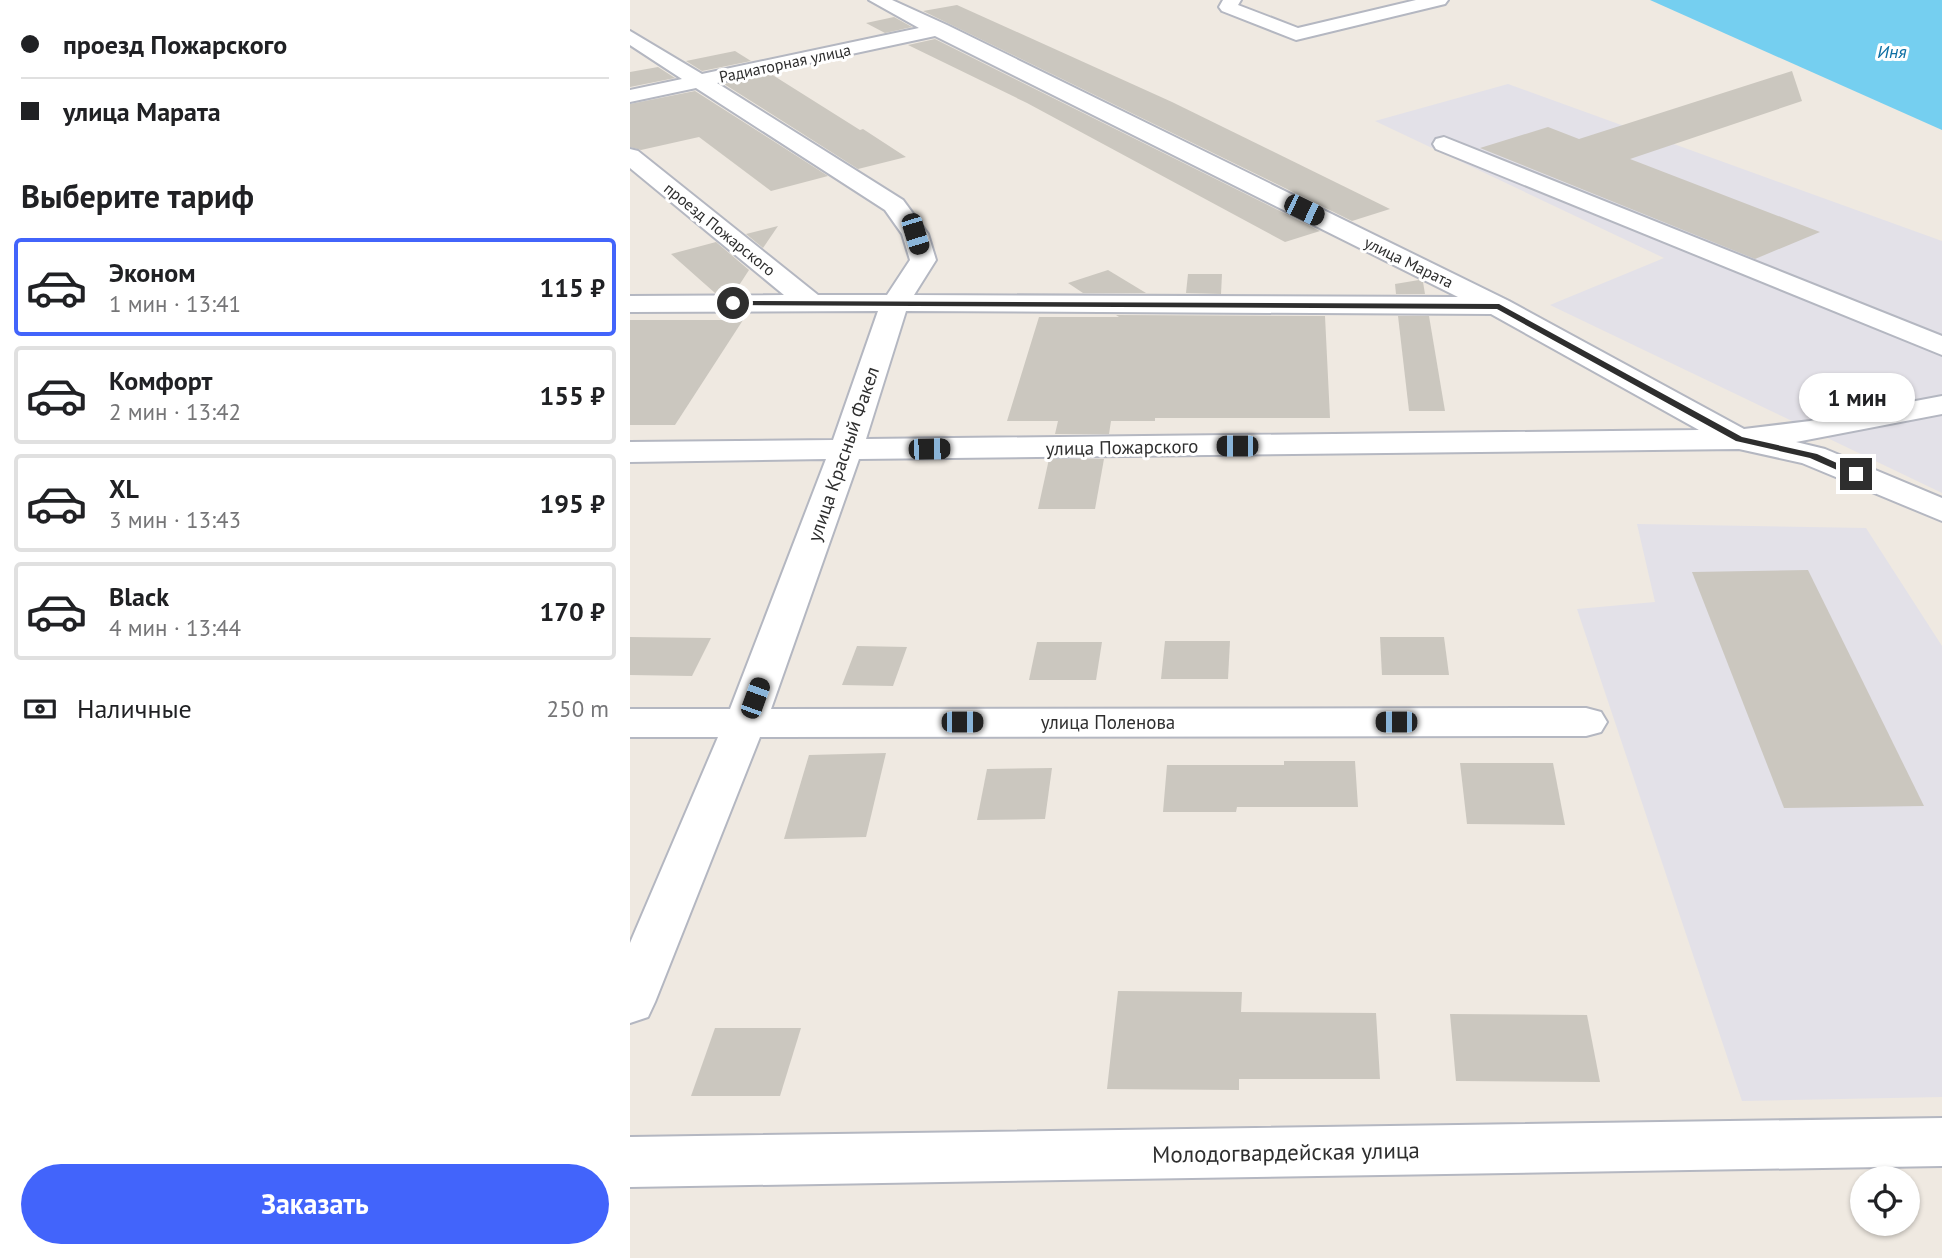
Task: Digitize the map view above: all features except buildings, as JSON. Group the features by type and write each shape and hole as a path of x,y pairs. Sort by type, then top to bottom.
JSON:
{"street":[{"name":"улица Марата","path":"878,0 1499,307 1739,439 1813,456 1942,511"},
{"path":"1232,0 1228,8 1296,34 1439,0"},
{"name":"Радиаторная улица","path":"630,96 940,29"},
{"name":"улица Красный Факел","path":"630,37 894,205 915,234 923,260 895,303 846,450 746,723 630,1002"},
{"path":"1444,144 1942,346"},
{"name":"проезд Пожарского","path":"630,156 811,303"},
{"name":"проезд Пожарского","path":"630,304 1499,307"},
{"path":"1739,439 1810,430 1942,405"},
{"name":"улица Пожарского","path":"630,452 1739,439"},
{"name":"улица Поленова","path":"630,723 1586,722"},
{"name":"Молодогвардейская улица","path":"630,1162 1942,1142"}],"shaded area":[{"path":"1508,84 1942,241 1942,493 1550,305 1664,258 1375,121"},
{"path":"1637,524 1866,528 1942,646 1942,1097 1742,1101 1577,609 1655,602"}],"water":[{"name":"Иня","path":"1650,0 1942,0 1942,130"}],"route":[{"path":"733,303 1499,307 1739,439 1813,456 1856,474"}]}
